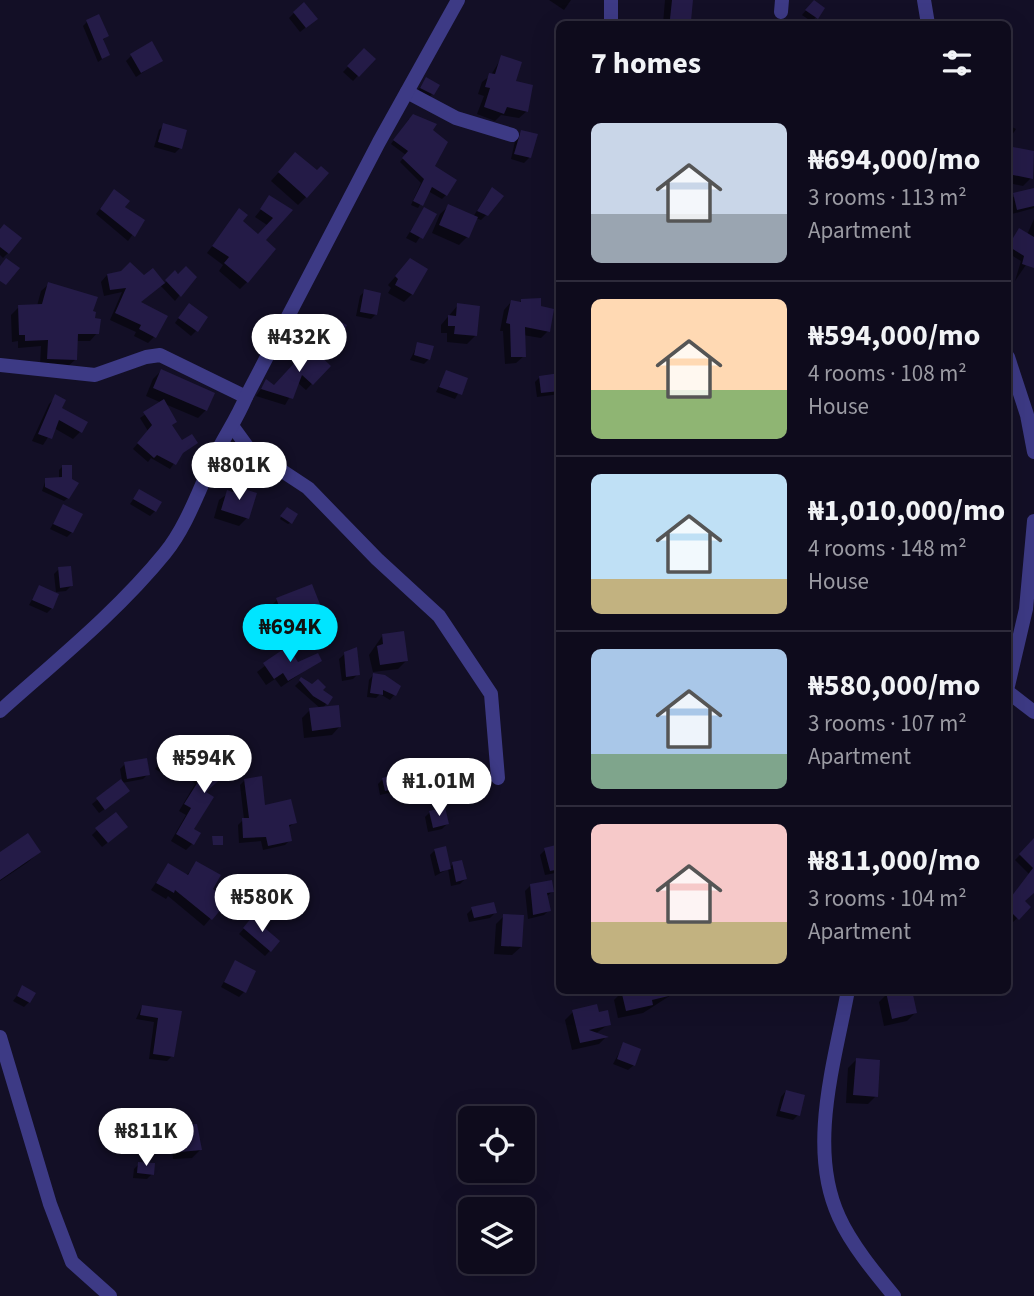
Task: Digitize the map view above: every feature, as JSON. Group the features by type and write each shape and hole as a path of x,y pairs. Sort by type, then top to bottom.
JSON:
{"street":[{"path":"0,711 72,647 166,552 458,0"},
{"path":"611,0 611,21"},
{"path":"924,0 928,21"},
{"path":"407,92 456,118 512,135"},
{"path":"0,365 95,375 146,357 160,355 246,397"},
{"path":"1011,366 1027,415 1034,452"},
{"path":"233,427 249,449 308,488 377,559 439,616 491,694 498,778"},
{"path":"1011,673 1026,609 1034,520"},
{"path":"1011,694 1034,712"},
{"path":"847,994 830,1089 824,1161 839,1217 894,1296"},
{"path":"0,1037 50,1204 72,1262 110,1296"}],"building":[{"path":"672,0 693,0 691,21 670,19"},
{"path":"814,0 825,8 818,19 805,10"},
{"path":"304,2 318,19 306,28 293,12"},
{"path":"99,14 109,36 103,39 110,55 102,59 86,20"},
{"path":"152,41 163,61 141,73 130,54"},
{"path":"364,48 376,59 359,77 347,66"},
{"path":"501,55 522,62 516,81 533,85 528,112 507,107 504,114 484,107 490,88 485,87 489,73 495,74"},
{"path":"426,77 440,85 434,95 420,88"},
{"path":"413,114 437,124 433,130 448,142 435,166 457,180 447,196 432,187 423,206 413,201 424,179 402,158 408,151 393,140"},
{"path":"163,123 187,130 182,149 158,142"},
{"path":"521,130 538,134 531,158 514,154"},
{"path":"1011,147 1034,151 1033,179 1011,175"},
{"path":"295,152 317,170 321,166 329,173 307,198 278,172"},
{"path":"492,187 504,196 488,216 477,211"},
{"path":"1034,188 1034,206 1017,210 1013,193"},
{"path":"114,189 130,201 125,207 145,220 135,237 100,209"},
{"path":"269,195 293,210 266,240 276,249 248,283 224,263 229,257 212,246 239,208 248,215 243,221 258,234 273,218 260,209"},
{"path":"448,204 478,217 469,238 439,225"},
{"path":"424,207 437,214 423,239 410,232"},
{"path":"4,224 22,238 9,254 0,247 0,229"},
{"path":"1019,228 1034,237 1034,268 1022,264 1024,256 1011,248 1011,241"},
{"path":"6,258 20,268 6,285 0,281 0,266"},
{"path":"410,258 428,269 413,295 395,285 398,279 395,276"},
{"path":"130,262 144,275 153,268 165,283 141,302 168,316 156,338 139,329 141,325 115,313 126,288 110,290 107,274 121,271"},
{"path":"186,266 197,277 181,297 165,280 175,270 178,274"},
{"path":"48,282 98,297 93,311 96,312 95,318 101,319 99,334 78,334 77,360 47,359 48,340 25,341 25,335 19,335 18,305 42,304"},
{"path":"364,289 381,293 377,315 360,312"},
{"path":"541,298 541,306 554,309 550,332 525,327 526,357 511,357 510,324 506,323 511,300 521,302 521,299"},
{"path":"189,303 208,317 198,332 178,318"},
{"path":"457,303 480,306 477,336 454,334 455,326 448,326 448,315 456,316"},
{"path":"333,318 347,325 336,347 321,339"},
{"path":"417,342 434,346 430,360 414,355"},
{"path":"310,346 331,366 313,385 302,375 293,399 261,389 266,379 274,385"},
{"path":"161,369 215,393 207,411 153,388"},
{"path":"446,370 468,378 462,395 439,387"},
{"path":"556,374 556,391 541,393 539,376"},
{"path":"55,394 66,400 62,408 88,422 82,433 59,420 52,439 38,434"},
{"path":"164,399 177,422 172,425 182,440 192,434 198,443 183,453 176,465 157,455 154,458 137,443 152,425 143,412"},
{"path":"62,465 72,465 72,479 79,483 69,499 45,487 45,478 62,477"},
{"path":"235,486 257,493 249,519 221,510 227,490 233,492"},
{"path":"139,489 162,502 156,512 133,499"},
{"path":"63,504 83,514 73,533 53,524"},
{"path":"287,507 298,514 292,524 280,516"},
{"path":"71,566 73,586 60,588 58,567"},
{"path":"312,584 325,617 289,631 283,617 278,620 273,609 279,606 276,598"},
{"path":"39,585 59,594 53,609 32,600"},
{"path":"404,631 408,661 380,665 377,646 383,644 382,634"},
{"path":"288,646 298,662 318,653 322,661 288,681 283,673 274,679 263,663"},
{"path":"357,647 360,675 346,677 344,652"},
{"path":"373,673 385,675 401,686 396,696 383,690 383,695 370,693"},
{"path":"301,677 312,684 318,679 326,687 323,690 333,697 328,705 313,696 299,680"},
{"path":"339,705 341,727 312,731 309,708"},
{"path":"225,749 237,764 206,792 214,797 194,829 201,833 194,845 176,834 191,808 184,804 201,777 198,773"},
{"path":"168,750 182,759 173,773 159,763"},
{"path":"147,758 150,775 127,779 124,762"},
{"path":"406,772 409,785 385,791 382,778"},
{"path":"262,776 265,805 291,799 297,823 289,825 292,841 268,846 266,837 243,838 242,818 249,818 244,779"},
{"path":"121,779 130,791 105,810 96,798"},
{"path":"445,807 449,824 433,828 429,811"},
{"path":"116,812 128,827 108,843 95,828"},
{"path":"28,833 41,852 0,880 0,852"},
{"path":"212,836 223,836 223,845 213,845"},
{"path":"1034,838 1034,893 1025,901 1031,907 1019,920 1011,912 1011,897 1033,868 1019,854"},
{"path":"556,845 556,870 550,871 544,848"},
{"path":"446,846 451,869 440,872 434,849"},
{"path":"462,860 467,879 456,882 452,862"},
{"path":"196,861 221,875 213,889 228,901 212,920 175,890 174,893 156,883 168,863 188,875"},
{"path":"258,876 267,888 254,897 245,885"},
{"path":"552,880 554,892 547,893 551,911 533,915 530,884"},
{"path":"494,902 497,913 474,918 471,907"},
{"path":"503,914 524,915 522,947 501,946"},
{"path":"252,917 280,941 271,952 243,928"},
{"path":"235,960 256,971 246,993 224,982"},
{"path":"22,985 36,993 30,1003 17,996"},
{"path":"622,994 677,994 652,1000 653,1005 626,1011"},
{"path":"886,994 913,994 917,1013 892,1019"},
{"path":"597,1004 599,1012 608,1010 611,1025 589,1030 609,1037 580,1043 572,1010"},
{"path":"142,1005 182,1011 174,1057 153,1054 158,1018 140,1015"},
{"path":"623,1042 641,1049 635,1066 617,1059"},
{"path":"856,1058 880,1060 878,1097 853,1095"},
{"path":"786,1090 805,1095 800,1116 780,1111"},
{"path":"197,1124 202,1150 180,1152 179,1125"},
{"path":"138,1162 155,1163 154,1175 137,1173"}]}
